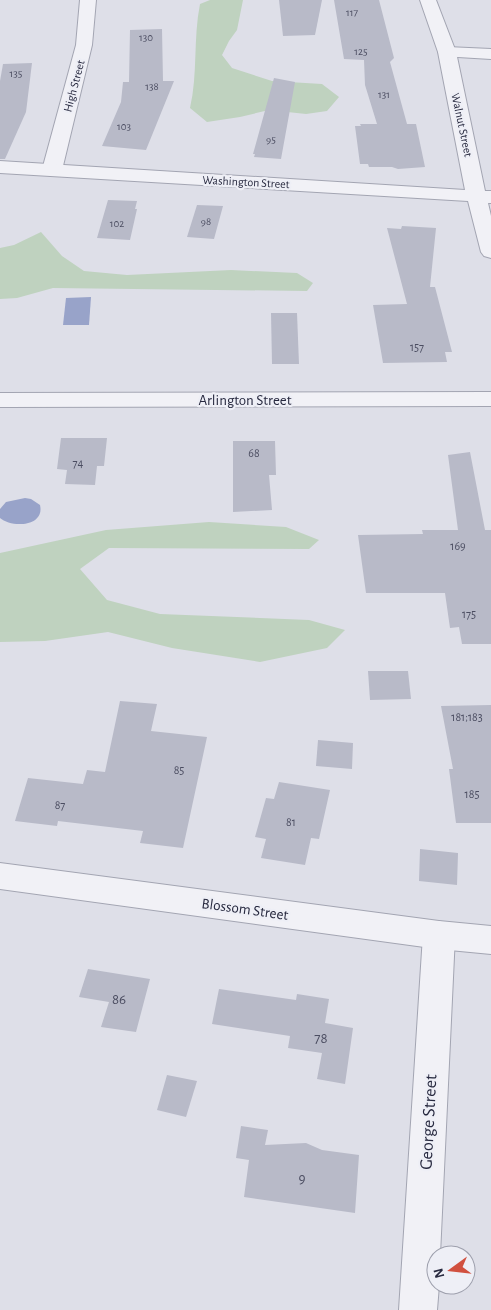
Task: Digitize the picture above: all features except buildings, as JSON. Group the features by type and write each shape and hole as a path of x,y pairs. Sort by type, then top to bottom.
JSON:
{"street":[{"name":"High Street","path":"52,170 84,45 88,0"},
{"name":"Walnut Street","path":"428,0 447,52 484,197 491,252"},
{"path":"447,52 491,54"},
{"name":"Washington Street","path":"0,167 484,197"},
{"name":"Arlington Street","path":"0,400 491,399"},
{"name":"Blossom Street","path":"0,876 439,935 491,940"},
{"name":"George Street","path":"418,1310 439,935"}],"green space":[{"path":"210,0 243,0 237,30 222,55 232,68 272,81 322,84 339,97 327,111 306,114 269,110 207,122 190,108 200,4"},
{"path":"41,232 62,256 84,271 127,275 231,270 297,273 313,283 307,291 53,288 17,298 0,299 0,248 14,245"},
{"path":"209,522 286,527 319,540 309,549 109,548 80,569 107,600 160,614 309,620 345,630 327,648 260,662 172,648 108,632 45,641 0,642 0,553 106,530"}],"water":[{"path":"91,297 89,325 63,325 66,298"},
{"path":"25,498 31,499 40,505 40,512 37,518 26,524 19,524 0,518 0,509 6,502"}]}
